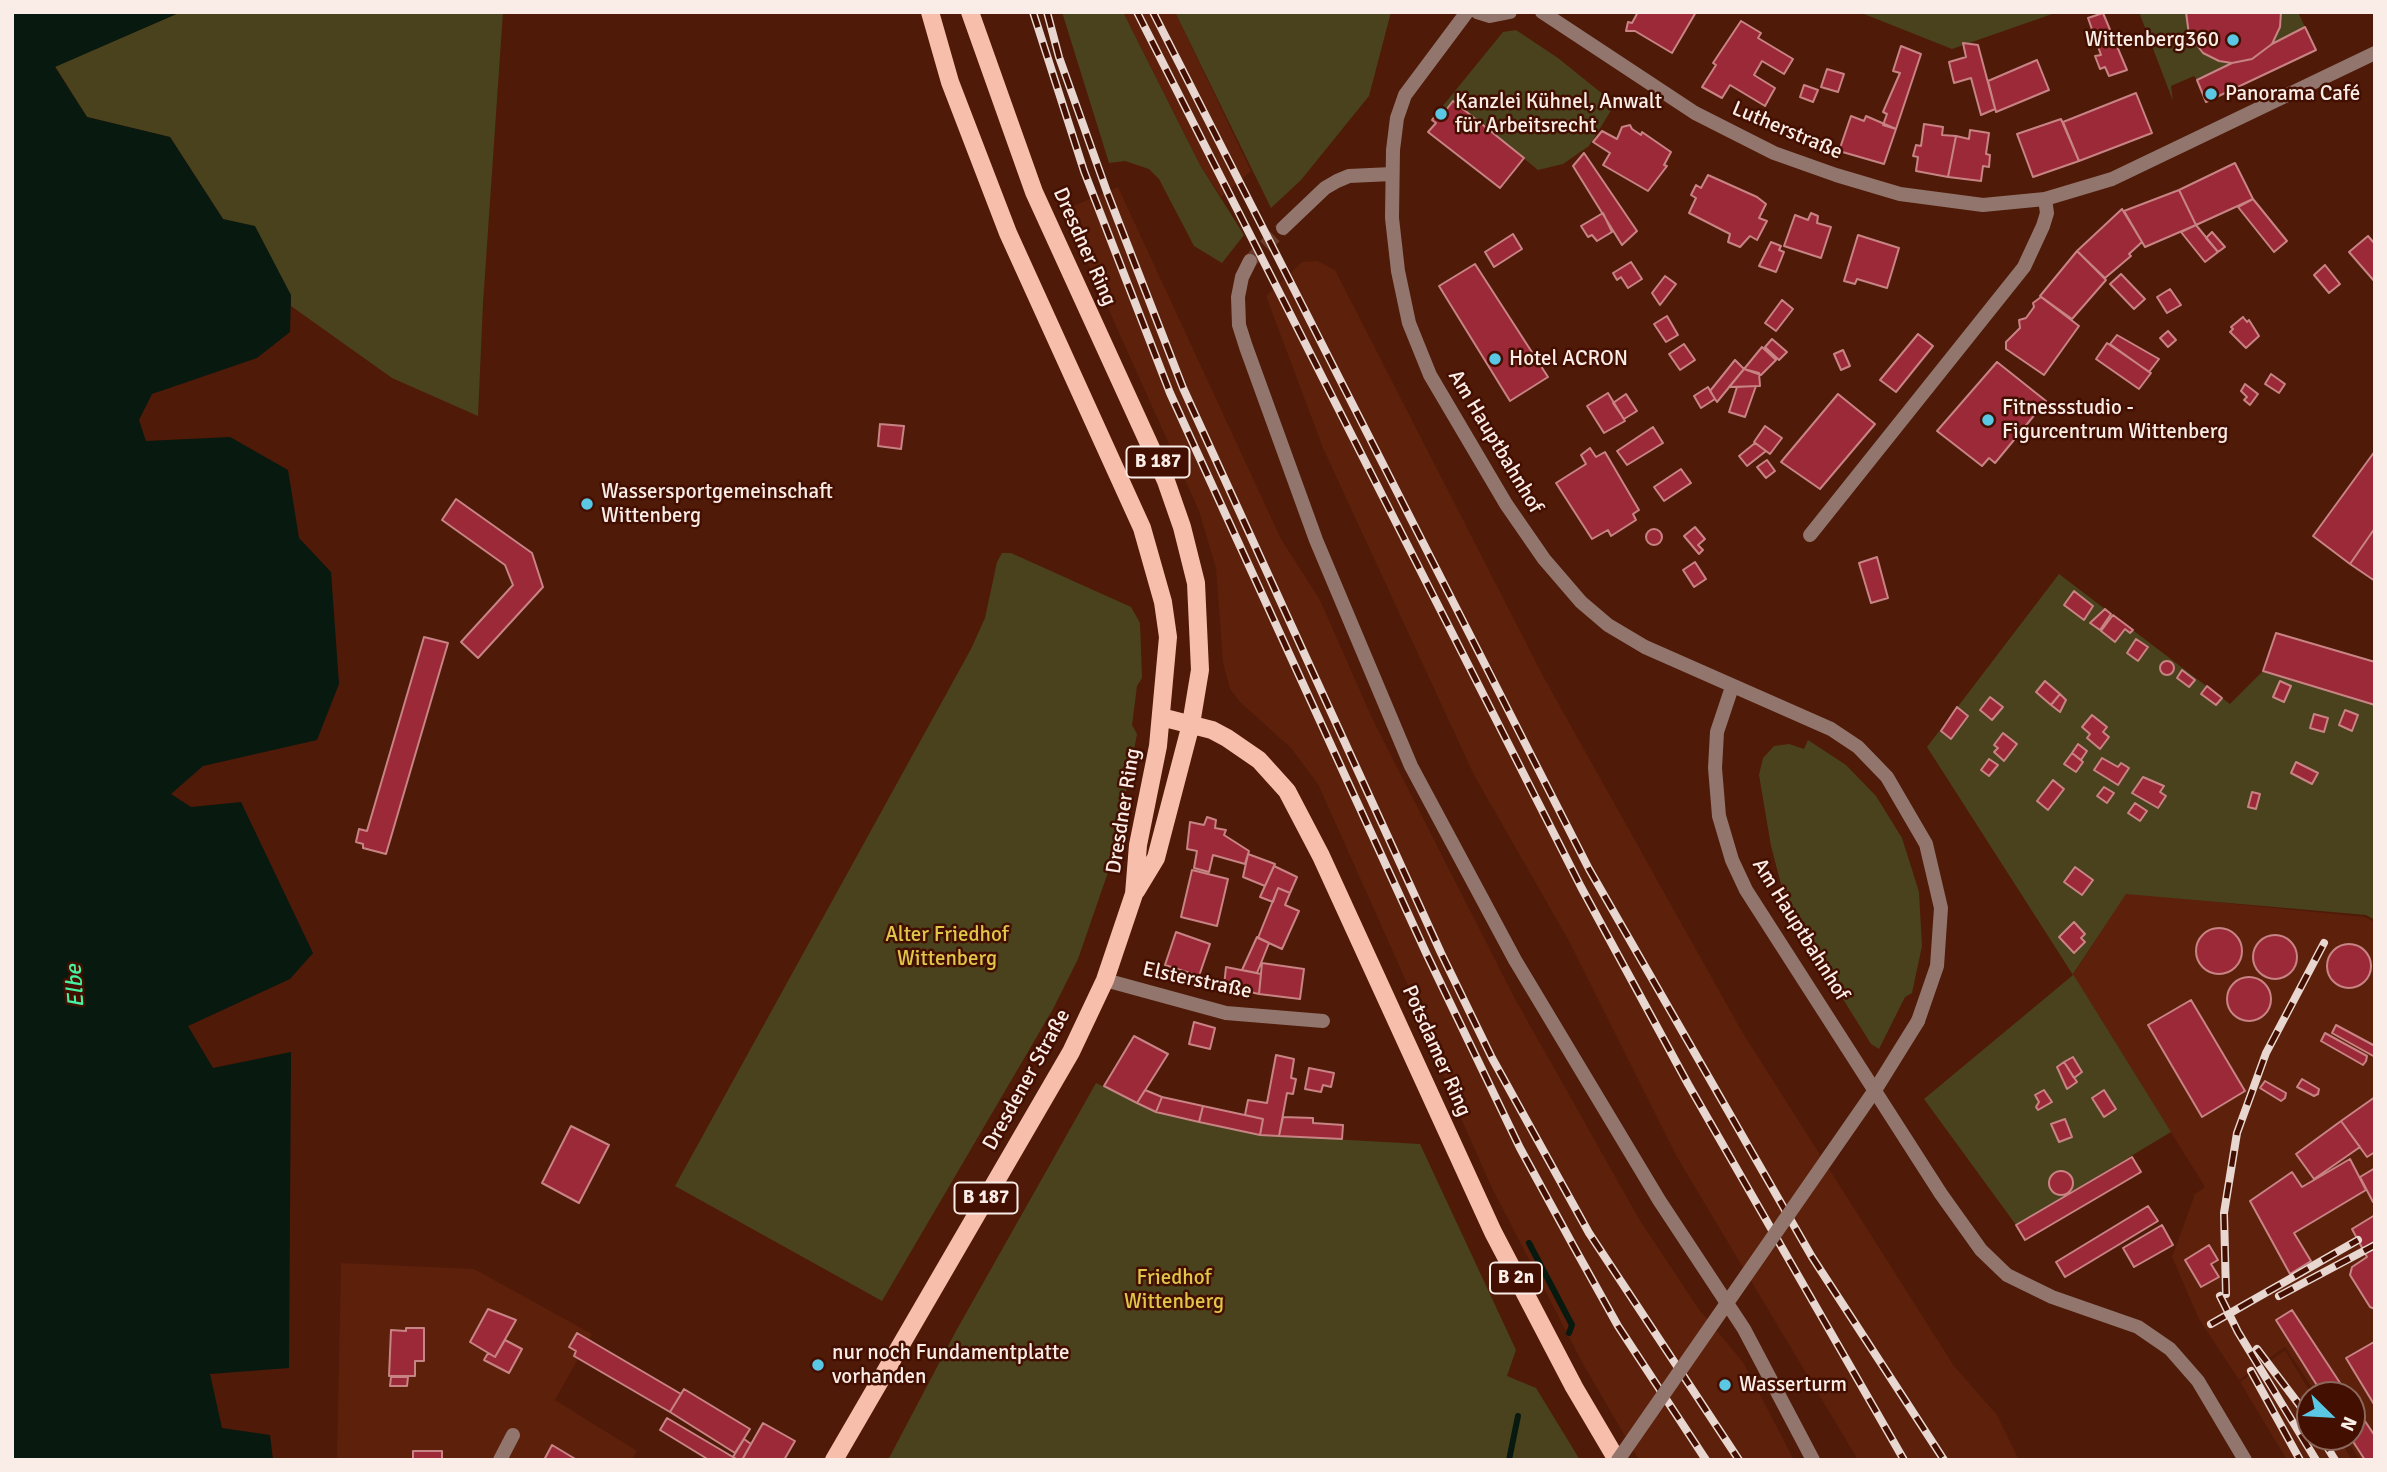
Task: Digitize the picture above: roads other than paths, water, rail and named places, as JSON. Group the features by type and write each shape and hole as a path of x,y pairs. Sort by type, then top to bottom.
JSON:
{"main road":[{"name":"Dresdner Ring","path":"930,12 950,82 1008,233 1128,491 1151,553 1163,602 1168,638 1161,717 1138,845 1134,894"},
{"name":"Dresdner Ring","path":"970,12 1034,192 1154,453 1182,527 1196,583 1200,670 1191,724 1156,858 1134,894"},
{"name":"Potsdamer Ring","path":"1161,717 1220,734 1259,760 1275,776 1296,807 1493,1232 1574,1387 1618,1460"},
{"name":"Dresdener Straße","path":"834,1460 1071,1052 1105,979 1134,894"}],"street":[{"name":"Am Hauptbahnhof","path":"1467,12 1405,95 1397,118 1392,174 1394,246 1409,323 1440,395 1506,503 1558,577 1608,625 1645,647 1732,687 1717,732 1714,753 1719,816 1732,860 1746,890 1954,1213 1981,1250 2007,1275 2032,1289 2137,1327 2170,1349 2198,1381 2245,1460"},
{"path":"1477,12 1490,16 1510,12"},
{"name":"Lutherstraße","path":"1542,12 1695,113 1800,164 1900,194 1952,202 2003,204 2045,199 2112,178 2375,54"},
{"path":"1283,228 1325,188 1337,181 1349,176 1392,174"},
{"path":"1810,535 2024,267 2043,226 2047,213 2045,199"},
{"path":"1250,261 1242,277 1238,297 1239,325 1245,347 1337,592 1411,766 1515,960 1659,1200 1744,1329 1813,1460"},
{"path":"1618,1460 1877,1087 1918,1021 1933,984 1942,930 1938,887 1917,825 1887,777 1858,747 1824,725 1732,687"},
{"name":"Elsterstraße","path":"1105,979 1226,1013 1323,1021"},
{"path":"499,1460 513,1435"}],"water":[{"name":"Elbe","path":"12,12 181,12 55,67 87,117 170,137 223,219 255,226 291,295 290,332 257,358 152,394 139,420 146,441 230,437 288,470 299,538 331,572 339,684 317,740 203,766 171,794 191,807 241,802 313,953 290,979 188,1026 213,1068 291,1052 289,1368 210,1374 222,1428 270,1435 273,1460 12,1460"}],"waterway":[{"path":"1529,1243 1572,1325 1569,1333"},
{"path":"1509,1460 1518,1416"}],"tunnel":[{"path":"1250,261 1283,228"}],"railway":[{"path":"1033,12 1084,171 1170,393 1427,955 1520,1148 1574,1247 1618,1326 1706,1460"},
{"path":"1047,12 1059,57 1107,192 1183,388 1441,953 1492,1058 1589,1233 1739,1460"},
{"path":"1137,12 1581,887 1688,1084 1904,1460"},
{"path":"1153,12 1589,869 1812,1257 1944,1460"},
{"path":"2226,1294 2224,1213 2237,1133 2266,1053 2324,943"},
{"path":"2211,1324 2358,1240"},
{"path":"2279,1296 2375,1245"},
{"path":"2220,1296 2238,1332 2316,1460"},
{"path":"2257,1349 2296,1401"},
{"path":"2251,1371 2300,1460"},
{"path":"2330,1451 2335,1460"}],"place":[{"name":"Wittenberg360","path":"2233,40"},
{"name":"Panorama Café","path":"2211,94"},
{"name":"Kanzlei Kühnel, Anwalt für Arbeitsrecht","path":"1441,114"},
{"name":"Hotel ACRON","path":"1495,359"},
{"name":"Fitnessstudio - Figurcentrum Wittenberg","path":"1988,420"},
{"name":"Wassersportgemeinschaft Wittenberg","path":"587,504"},
{"name":"nur noch Fundamentplatte vorhanden","path":"818,1365"},
{"name":"Wasserturm","path":"1725,1385"}],"park label":[{"name":"Alter Friedhof Wittenberg","path":"947,947"},
{"name":"Friedhof Wittenberg","path":"1174,1290"}]}
